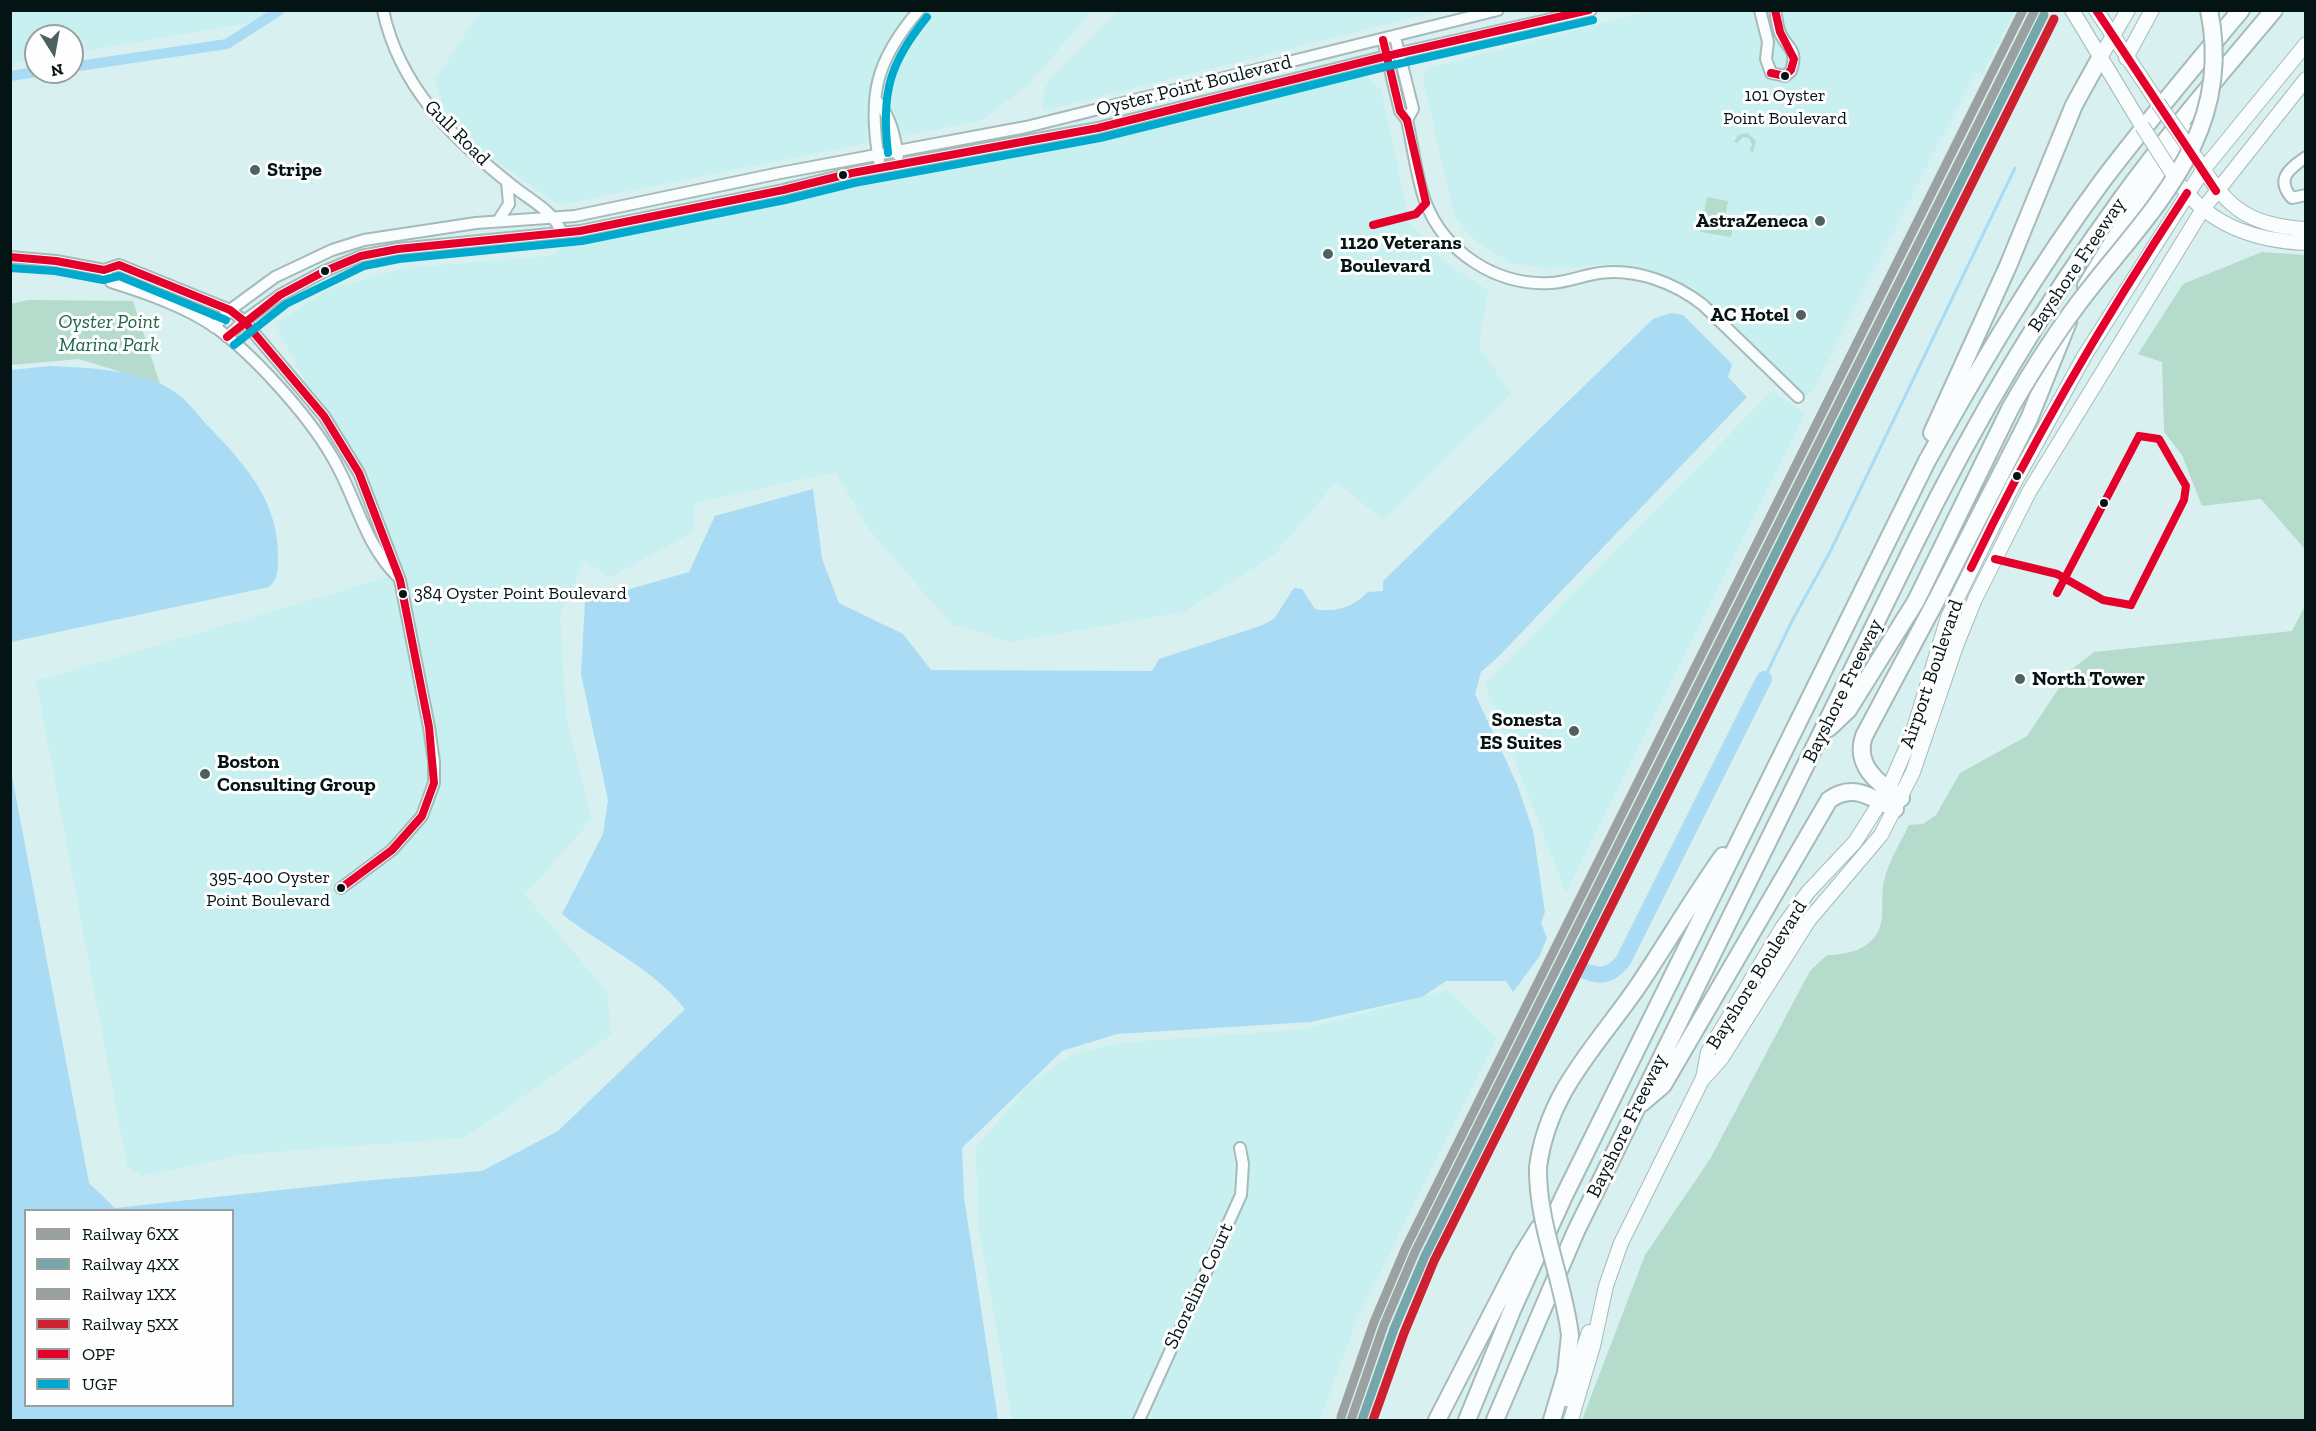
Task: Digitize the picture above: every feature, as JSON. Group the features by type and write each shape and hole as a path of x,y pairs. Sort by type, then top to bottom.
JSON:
{"highway":[{"path":"1821,735 1848,710 1907,616 1940,558 2011,407 2066,320 2165,195 2188,157 2204,118 2211,84 2213,50 2209,10"},
{"name":"Bayshore Freeway","path":"1467,1420 1517,1299 1564,1196 1927,461 2011,317 2103,181 2241,10"},
{"name":"Bayshore Freeway","path":"1495,1420 1558,1269 1950,473 2022,346 2124,196 2274,10"},
{"path":"1891,800 1864,764 1861,746 1864,736 2029,419 2076,304 2088,281 2130,214 2254,34"},
{"path":"1837,644 2008,266 2074,105 2100,58"},
{"path":"1636,1108 1663,1085 1829,800 1836,794 1856,790 1891,800"},
{"path":"1552,1420 1566,1373 1570,1335 1564,1299 1541,1211 1538,1167 1547,1124 1566,1085 1628,1000 1755,811"},
{"path":"1437,1420 1521,1257 1564,1196"}],"main road":[{"path":"2072,10 2174,176 2203,209 2252,237 2270,241 2306,243"},
{"path":"2096,10 2113,39 2193,153 2216,191 2229,204 2258,221 2273,226 2306,229"},
{"path":"2100,58 2128,10"},
{"path":"2126,58 2152,10"},
{"name":"Airport Boulevard","path":"1891,800 1948,617 1983,543 2085,355 2203,170 2306,44"},
{"path":"2100,58 2126,58"},
{"name":"Airport Boulevard","path":"1891,800 1918,757 1959,638 2011,525 2047,461 2203,209 2306,79"},
{"name":"Bayshore Boulevard","path":"1560,1420 1585,1343 1634,1213 1702,1080 1708,1052 1782,928 1808,892 1891,800"},
{"name":"Bayshore Boulevard","path":"1570,1420 1593,1346 1601,1302"}],"street":[{"name":"Gull Road","path":"383,10 402,67 423,101 449,129 507,181 555,218 562,233"},
{"path":"880,167 873,112 877,101 876,84 896,37 919,10"},
{"name":"Oyster Point Boulevard","path":"214,327 230,310 275,277 332,250 382,236 498,221 555,218 637,205 689,191 1062,119 1498,10"},
{"name":"Oyster Point Boulevard","path":"227,337 244,321 303,281 361,256 398,249 562,233 774,192 880,167 1109,125 1387,56 1591,10"},
{"path":"1760,10 1768,42 1767,66 1771,73 1785,76 1791,70 1793,54 1790,45 1781,37 1775,10"},
{"path":"1395,37 1413,109 1407,120"},
{"path":"1768,42 1775,37 1781,37"},
{"path":"1383,40 1400,111 1407,120 1426,203 1443,234 1466,256 1490,271 1527,282 1551,283 1613,272 1648,276 1703,305 1798,397"},
{"path":"877,101 886,111 891,123 900,164"},
{"path":"2306,157 2292,167 2284,178 2285,189 2292,198 2306,195"},
{"path":"498,221 509,204 507,181"},
{"path":"10,257 56,261 104,270 119,265 230,310 244,321 324,416 358,473 400,580 429,728 434,762 434,783 423,816 411,832 341,888"},
{"path":"104,270 111,282 161,299 214,327 260,368 292,404 334,459 375,550 400,580"},
{"path":"334,459 346,452"},
{"name":"Shoreline Court","path":"1139,1420 1241,1195 1243,1164 1240,1148"}],"shaded area":[{"path":"11,10 283,10 267,20 84,51 84,24 24,24 24,61 11,63"},
{"path":"481,11 1092,11 1027,86 982,120 559,205 451,130 435,79"},
{"path":"1117,11 1440,11 1043,111 1044,89 1050,79"},
{"path":"1650,11 2015,11 1982,75 1975,72 1813,391 1805,397 1692,288 1660,274 1610,264 1547,269 1512,263 1483,247 1464,229 1453,212 1423,79 1427,68"},
{"path":"1364,74 1381,89 1410,223 1443,261 1488,290 1479,346 1511,394 1383,520 1336,482 1275,554 1184,612 1011,642 951,624 867,527 836,472 695,503 693,532 609,578 585,560 560,615 566,714 592,819 525,895 607,991 611,1035 464,1138 247,1154 142,1176 127,1166 36,681 405,572 275,324 330,289 404,268 549,256 579,238"},
{"path":"1671,313 1683,315 1732,364 1728,377 1747,397 1499,656 1481,672 1475,694 1517,784 1533,831 1545,912 1541,923 1547,938 1539,957 1513,992 1506,981 1446,981 1422,997 1310,1022 1117,1034 1062,1051 962,1148 964,1197 998,1420 11,1420 11,771 89,1183 115,1208 363,1181 482,1171 558,1131 685,1009 672,994 643,969 562,914 603,834 608,800 581,674 585,602 689,572 715,516 813,489 822,559 839,603 903,634 931,670 1152,671 1159,659 1260,626 1274,619 1294,588 1302,589 1315,609 1330,610 1344,608 1368,592 1383,591 1383,581 1653,319"},
{"path":"50,366 131,374 162,384 188,403 246,469 266,501 277,538 278,570 272,584 269,587 11,642 11,370"},
{"path":"1772,391 1805,413 1566,893 1485,684"},
{"path":"1447,990 1497,1037 1355,1324 1320,1420 1012,1420 978,1222 976,1148 1027,1087 1072,1054 1119,1043 1307,1029"}],"green space":[{"path":"1747,133 1756,141 1753,153 1750,150 1752,144 1749,138 1743,137 1737,143 1734,142 1738,135"},
{"path":"1707,197 1728,201 1725,218 1734,220 1731,237 1700,232"},
{"path":"2262,252 2305,255 2305,561 2304,548 2261,499 2202,506 2182,455 2164,432 2162,362 2138,354 2183,284"},
{"name":"Oyster Point Marina Park","path":"28,300 133,301 160,384 79,359 11,365 11,304"},
{"path":"2305,606 2305,1420 1582,1420 1645,1255 1710,1159 1810,971 1827,955 1846,953 1862,947 1875,936 1880,928 1886,874 1909,825 1923,824 1936,815 1960,773 2027,736 2071,670 2094,652 2292,631"}],"waterway":[{"path":"84,65 227,44 280,10"},
{"path":"10,76 24,74"},
{"path":"1764,679 1793,619 1830,552 2015,168"},
{"path":"1582,970 1594,974 1609,973 1623,961 1764,679"}],"rail line":[{"name":"1XX","path":"1341,1417 1374,1322 1406,1247 2023,10"},
{"name":"6XX","path":"1351,1420 1384,1325 1415,1252 2035,10"},
{"name":"4XX","path":"1362,1420 1394,1329 1425,1256 2044,15"},
{"name":"5XX","path":"1373,1420 1404,1333 1434,1261 2054,19"}],"transit line":[{"name":"OPF","path":"227,337 280,295 325,271 361,256 398,249 580,231 783,190 852,173 1098,128 1387,56 1589,10"},
{"name":"OPF","path":"1771,73 1785,76 1791,70 1794,59 1780,32 1775,10"},
{"name":"OPF","path":"2096,10 2216,191"},
{"name":"UGF","path":"888,153 886,113 891,80 904,49 927,17"},
{"name":"UGF","path":"234,345 286,304 364,266 399,259 582,241 785,200 854,183 1100,138 1389,66 1593,20"},
{"name":"OPF","path":"1383,40 1400,111 1407,120 1426,203"},
{"name":"OPF","path":"1971,568 2020,471 2073,377 2128,284 2187,193"},
{"name":"OPF","path":"1373,225 1416,214 1426,203"},
{"name":"OPF","path":"10,257 56,261 104,270 119,265 230,310 244,321 324,416 359,473 400,580 429,727 434,783 422,816 392,850 341,888"},
{"name":"UGF","path":"10,268 55,271 103,280 119,276 226,320"},
{"name":"OPF","path":"2057,593 2139,436"},
{"name":"OPF","path":"2131,605 2184,500 2186,486 2159,439 2139,436"},
{"name":"OPF","path":"1995,559 2057,574 2103,600 2131,605"}],"place":[{"name":"101 Oyster Point Boulevard","path":"1785,76"},
{"name":"Stripe","path":"255,170"},
{"name":"AstraZeneca","path":"1820,221"},
{"name":"1120 Veterans Boulevard","path":"1328,254"},
{"name":"AC Hotel","path":"1801,315"},
{"name":"384 Oyster Point Boulevard","path":"403,594"},
{"name":"North Tower","path":"2020,679"},
{"name":"Sonesta ES Suites","path":"1574,731"},
{"name":"Boston Consulting Group","path":"205,774"},
{"name":"395-400 Oyster Point Boulevard","path":"341,888"}]}
